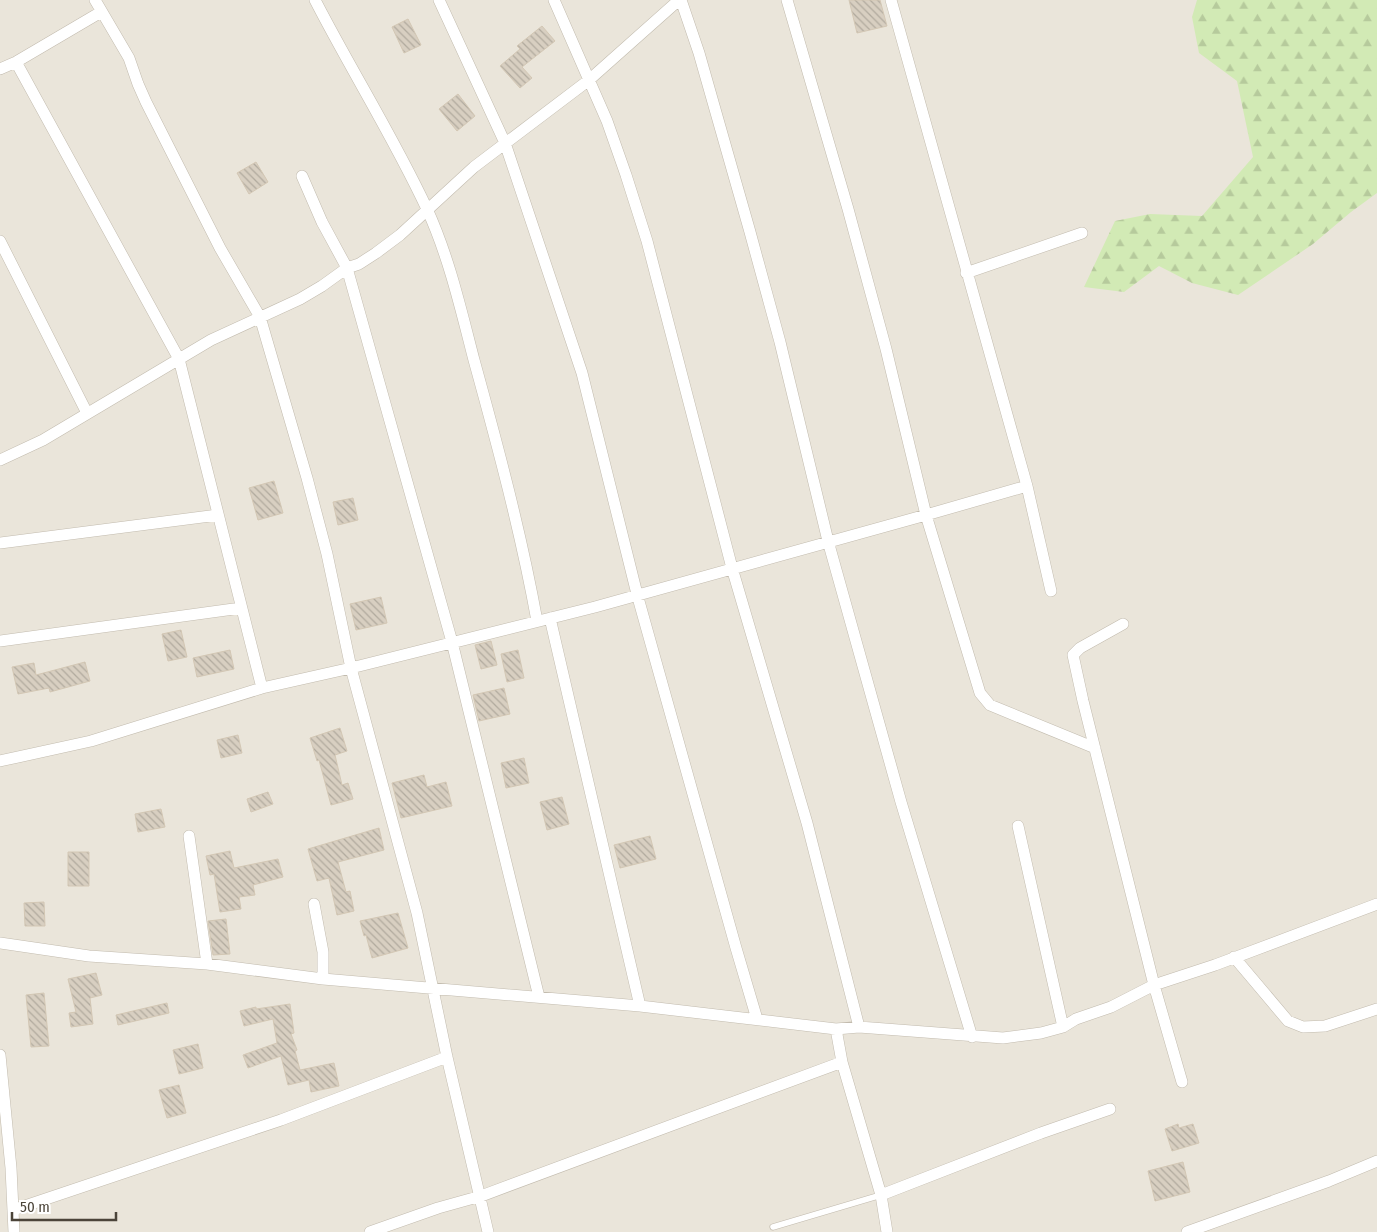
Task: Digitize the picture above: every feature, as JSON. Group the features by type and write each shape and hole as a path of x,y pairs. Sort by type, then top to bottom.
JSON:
{"street":[{"path":"95,0 129,58 138,84 220,248 260,317 307,478 327,554 351,668 417,913 447,1057 488,1232"},
{"path":"315,0 427,209 441,243 503,464 525,558 537,621"},
{"path":"439,0 505,142 582,373 637,594 736,948 758,1019"},
{"path":"554,0 589,80 626,175 646,241 732,568 807,823 859,1026"},
{"path":"0,460 43,440 211,340 322,286 347,268 359,264 376,253 400,235 474,167 589,80 680,0 699,52 777,333 828,541 900,802 972,1037"},
{"path":"787,0 848,208 886,349 926,515 980,693 990,705 1095,748"},
{"path":"891,0 1027,486 1051,591"},
{"path":"0,69 16,62 102,12"},
{"path":"16,62 178,359 262,688"},
{"path":"302,176 322,222 347,268 452,642 539,997"},
{"path":"966,273 1082,233"},
{"path":"0,241 87,413"},
{"path":"0,761 91,742 262,688 351,668 550,618 1027,486"},
{"path":"0,544 218,515"},
{"path":"0,641 241,608"},
{"path":"550,618 640,1006"},
{"path":"1123,624 1080,648 1074,656 1154,985 1182,1082"},
{"path":"1018,826 1063,1027"},
{"path":"190,836 207,964"},
{"path":"314,904 323,952 323,979"},
{"path":"0,943 89,956 207,964 323,979 640,1006 836,1029 859,1026 972,1037 1002,1038 1063,1027 1076,1019 1111,1007 1154,985 1234,958 1377,904"},
{"path":"1234,958 1288,1022 1303,1027 1324,1026 1377,1009"},
{"path":"836,1029 842,1062 881,1195 887,1232"},
{"path":"0,1055 11,1168 14,1232"},
{"path":"13,1210 281,1120 447,1057"},
{"path":"370,1232 422,1213 480,1196 842,1062"},
{"path":"881,1195 1041,1133 1110,1109"},
{"path":"1187,1232 1218,1227 1377,1161"}],"lane":[{"path":"773,1227 881,1195"}],"shaded area":[{"path":"0,0 1377,0 1377,1232 0,1232"}],"green space":[{"path":"1197,0 1377,0 1377,193 1313,244 1238,295 1192,283 1159,266 1124,292 1084,287 1115,221 1150,214 1202,216 1253,157 1237,81 1199,53 1192,17"}],"building":[{"path":"849,0 880,0 887,26 857,33"},
{"path":"408,19 421,45 404,53 392,27"},
{"path":"542,26 555,41 522,67 532,78 520,88 500,66 520,49 517,46"},
{"path":"458,94 475,116 457,131 439,109"},
{"path":"256,162 268,182 249,194 237,173"},
{"path":"274,481 283,513 258,520 249,488"},
{"path":"353,498 358,520 338,525 333,502"},
{"path":"381,597 387,623 356,630 350,604"},
{"path":"181,630 187,657 168,661 162,634"},
{"path":"491,641 497,665 481,669 475,645"},
{"path":"230,650 234,669 197,677 193,658"},
{"path":"518,650 524,678 507,682 501,654"},
{"path":"85,662 90,681 50,692 49,688 18,694 12,667 34,663 36,675"},
{"path":"504,688 510,714 479,721 473,695"},
{"path":"340,728 347,751 335,755 342,785 348,783 353,799 331,805 319,760 317,761 310,738"},
{"path":"238,735 242,753 221,758 217,740"},
{"path":"524,758 529,783 506,788 501,763"},
{"path":"424,775 427,787 446,782 452,806 401,818 392,783"},
{"path":"268,792 273,804 251,812 247,799"},
{"path":"562,797 569,824 547,830 540,802"},
{"path":"161,809 165,827 138,832 135,814"},
{"path":"379,828 384,850 338,862 346,892 350,891 354,911 337,915 329,878 317,881 308,849"},
{"path":"650,836 656,859 620,868 614,845"},
{"path":"230,851 234,868 278,859 283,877 253,885 255,895 239,897 241,909 220,912 214,874 210,875 206,856"},
{"path":"68,852 89,852 89,886 68,886"},
{"path":"44,902 45,926 25,926 24,903"},
{"path":"398,913 408,948 372,958 360,921"},
{"path":"226,919 230,954 213,955 208,921"},
{"path":"96,973 102,995 90,998 93,1024 71,1027 69,1013 76,1012 68,979"},
{"path":"44,993 49,1046 31,1047 26,995"},
{"path":"167,1003 169,1013 118,1025 116,1015"},
{"path":"290,1004 294,1033 291,1034 297,1050 295,1051 300,1070 334,1063 339,1086 311,1092 309,1080 288,1085 281,1056 248,1068 243,1055 277,1043 273,1019 244,1026 240,1011 256,1007 256,1009"},
{"path":"198,1044 203,1068 179,1074 173,1050"},
{"path":"179,1085 186,1113 167,1118 159,1090"},
{"path":"1178,1124 1179,1128 1193,1124 1199,1143 1172,1151 1165,1129"},
{"path":"1183,1162 1190,1192 1155,1201 1148,1171"}]}
